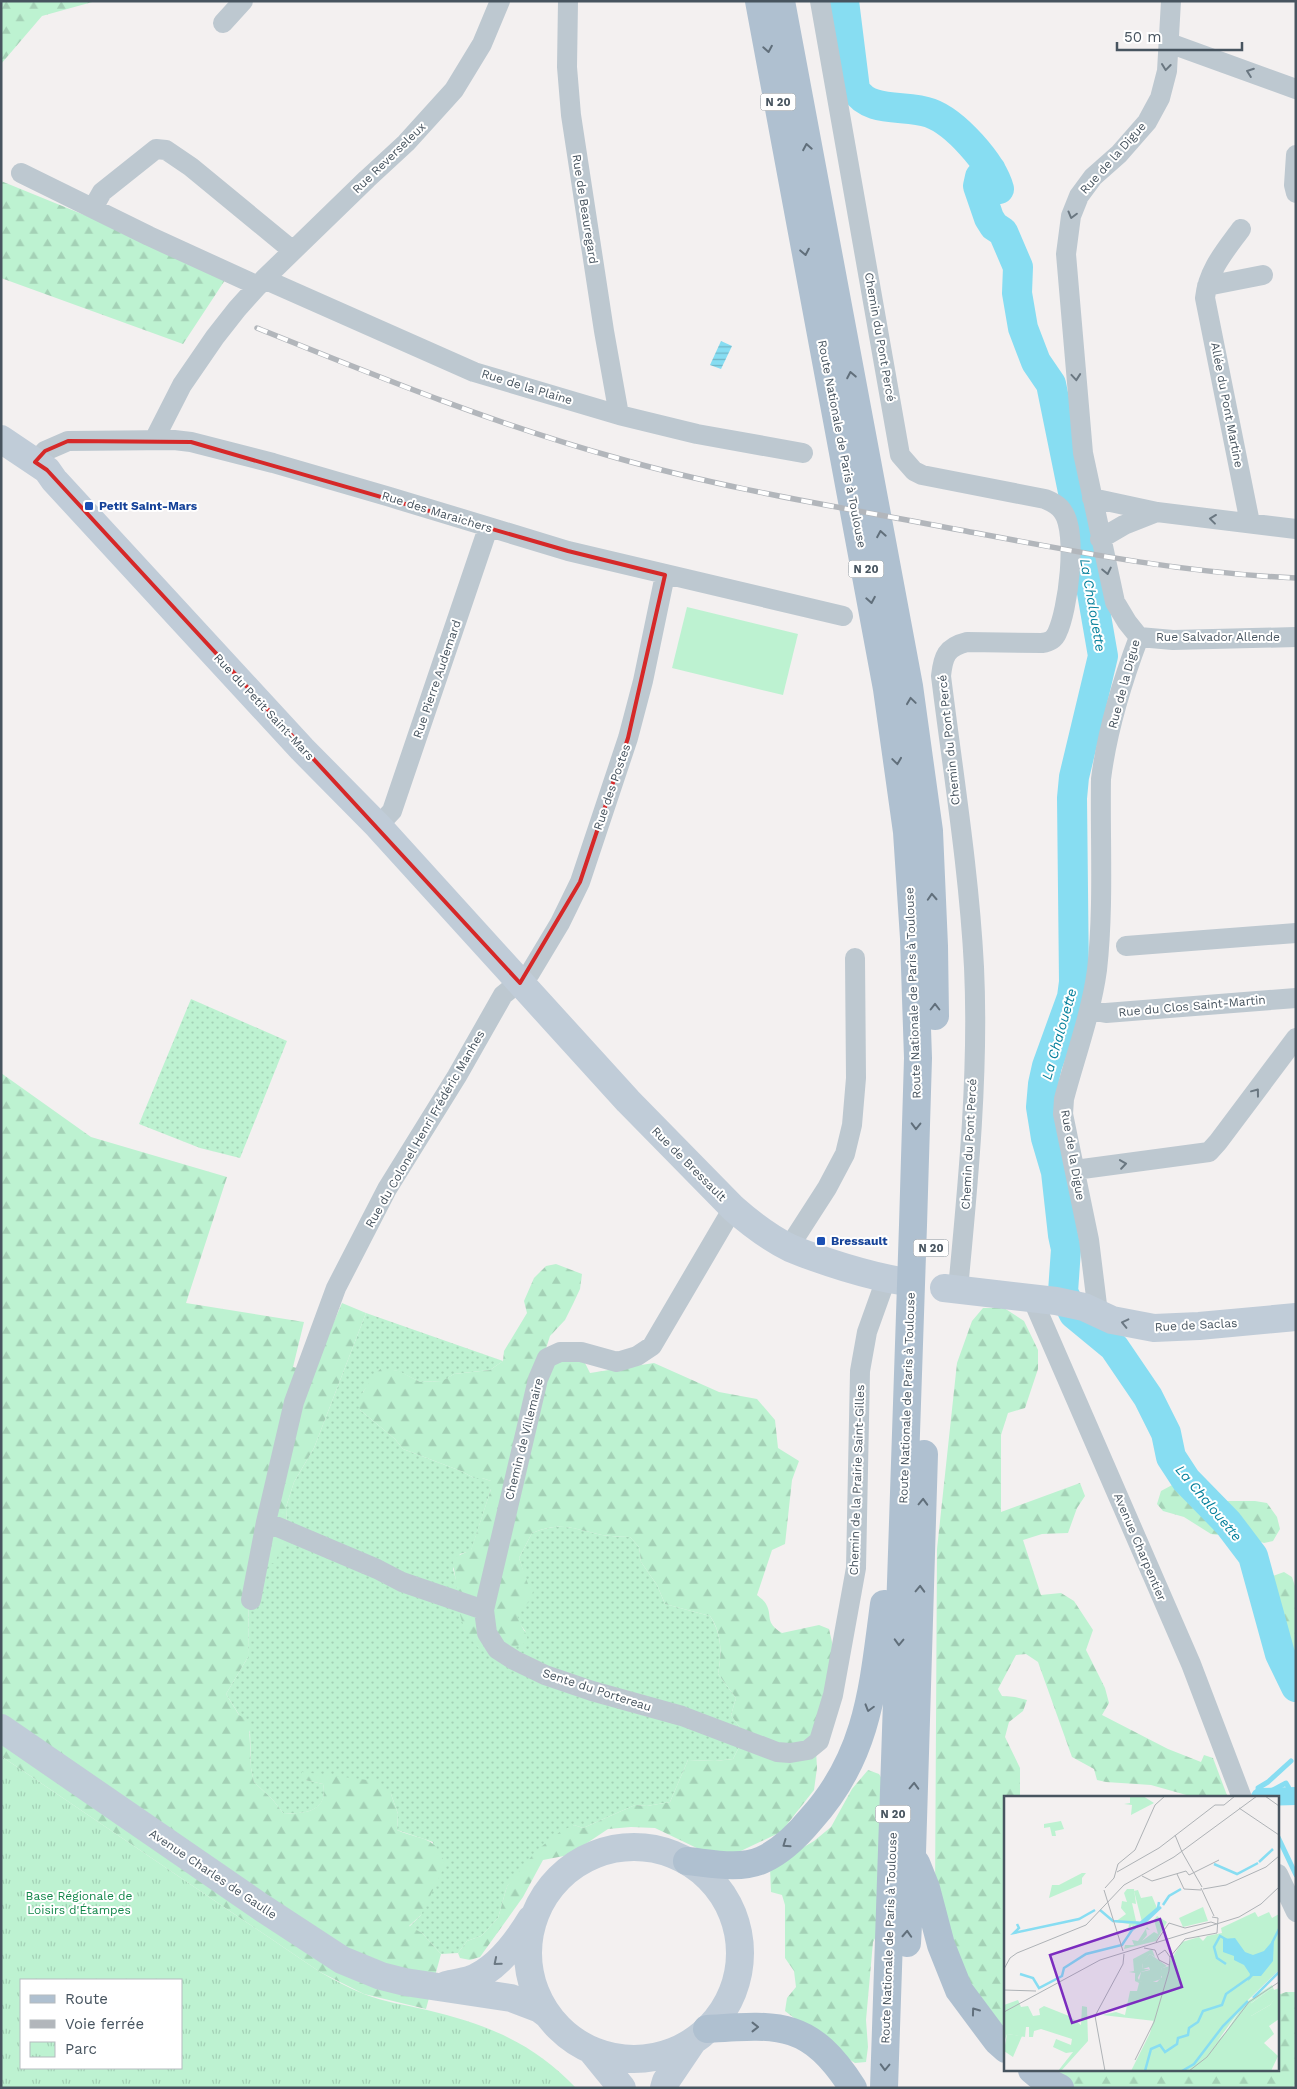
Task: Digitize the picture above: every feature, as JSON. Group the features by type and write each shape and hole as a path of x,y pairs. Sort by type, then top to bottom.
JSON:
{"main road":[{"name":"Route Nationale de Paris à Toulouse","path":"759,1 887,689 907,832 914,938 918,1058 884,2088"},
{"name":"Route Nationale de Paris à Toulouse","path":"781,1 909,686 929,831 934,946 935,1046 932,1224 912,1853 906,1951 902,2088"},
{"path":"686,1861 730,1866 761,1861 791,1842 824,1805 849,1763 861,1735 872,1696 889,1569 902,1541"},
{"path":"912,1853 926,1888 941,1945 959,1990 997,2041 1004,2047"},
{"path":"700,2035 770,2027 801,2034 822,2047 839,2066 853,2088"},
{"path":"1034,2072 1044,2080 1060,2088"}],"street":[{"path":"223,23 243,1"},
{"name":"Rue Reverseleux","path":"154,440 188,377 215,337 261,283 367,178 406,143 454,90 482,44 500,1"},
{"name":"Rue de Beauregard","path":"568,1 567,67 571,115 604,332 619,415"},
{"name":"Chemin du Pont Percé","path":"820,1 900,454 914,471 922,475 1045,499 1057,504 1064,513 1069,526 1069,581 1057,634 1051,641 1042,643 967,642 956,644 947,653 941,676 967,890 974,967 974,1038 968,1181 951,1288"},
{"name":"Rue de la Digue","path":"1091,1310 1089,1240 1063,1114 1064,1099 1089,1010 1097,969 1103,764 1121,691 1133,629 1115,602 1083,453 1066,254 1071,216 1079,196 1093,177 1119,154 1147,122 1160,98 1167,71 1171,1"},
{"path":"1169,43 1296,89"},
{"path":"93,208 102,192 156,149 166,150 191,167 293,251"},
{"path":"1296,155 1294,185 1296,193"},
{"name":"Rue de la Plaine","path":"21,173 93,208 261,283 474,372 619,415 697,434 803,452"},
{"name":"Allée du Pont Martine","path":"1241,229 1214,265 1207,286 1206,298 1250,523"},
{"path":"1207,286 1262,275"},
{"name":"Rue du Petit Saint-Mars","path":"1,439 47,470 54,480 302,749 378,826 520,983"},
{"name":"Rue des Maraichers","path":"35,462 45,451 68,441 174,440 212,446 568,551 843,616"},
{"path":"1092,498 1156,512 1296,528"},
{"path":"1100,539 1124,525 1156,512"},
{"name":"Rue Pierre Audemard","path":"378,826 392,811 488,528"},
{"name":"Rue des Postes","path":"520,983 530,973 560,923 580,882 628,738 643,681 664,575"},
{"name":"Rue Salvador Allende","path":"1133,629 1173,640 1296,637"},
{"path":"1126,946 1296,933"},
{"path":"790,1248 841,1162 852,1125 856,1078 855,958"},
{"name":"Rue de Bressault","path":"520,983 628,1101 733,1208 751,1223 790,1248 894,1280"},
{"name":"Rue du Colonel Henri Frédéric Manhes","path":"251,1600 266,1522 294,1402 336,1288 388,1189 457,1076 503,995 520,983"},
{"name":"Rue du Clos Saint-Martin","path":"1089,1010 1106,1012 1296,998"},
{"path":"1075,1170 1208,1152 1218,1142 1296,1038"},
{"name":"Chemin de Villemaire","path":"484,1610 538,1378 547,1358 560,1352 581,1352 617,1362 637,1356 652,1346 733,1208"},
{"name":"Chemin de la Prairie Saint-Gilles","path":"819,1741 833,1695 856,1568 860,1372 867,1332 894,1280"},
{"path":"951,1288 1044,1300 1091,1310"},
{"name":"Avenue Charpentier","path":"1044,1300 1191,1664 1241,1796"},
{"name":"Rue de Saclas","path":"1091,1310 1112,1320 1154,1328 1296,1317"},
{"path":"266,1522 377,1569 402,1582 484,1610"},
{"name":"Sente du Portereau","path":"484,1610 487,1633 497,1649 514,1660 545,1675 592,1691 682,1716 777,1752 790,1753 808,1750 819,1741"},
{"name":"Avenue Charles de Gaulle","path":"1,1728 260,1907 342,1960 381,1976 405,1982 511,1998 540,2009 548,2015"},
{"name":"Avenue Charles de Gaulle","path":"440,1986 471,1979 498,1962 522,1935 545,1895 566,1871 580,1861 605,1850 620,1847 650,1848 667,1852 686,1861 710,1880 721,1892 737,1928 739,1945 737,1975 733,1989 722,2010 700,2035"},
{"path":"1280,1878 1296,1912"},
{"path":"537,1910 529,1939 529,1972 533,1987 548,2015 567,2035 591,2050 609,2056 629,2059 646,2058 677,2050 700,2035"},
{"path":"664,2088 666,2081 700,2035"},
{"path":"591,2050 622,2088"}],"highlighted area":[{"path":"68,441 191,442 568,551 665,575 628,738 580,882 520,983 47,470 35,462 45,451"}],"green space":[{"path":"1,1 96,1 42,16 1,64"},
{"path":"1,181 229,274 183,344 1,278"},
{"path":"687,607 798,634 783,695 672,668"},
{"path":"191,999 287,1041 240,1158 200,1148 139,1124"},
{"path":"1,1073 91,1137 227,1177 186,1303 304,1322 293,1367 312,1372 342,1303 366,1313 314,1448 294,1482 286,1507 287,1539 274,1563 249,1564 248,1657 226,1694 239,1715 249,1721 251,1768 254,1782 273,1800 283,1813 306,1812 319,1806 322,1800 324,1793 323,1784 300,1779 302,1772 376,1781 391,1794 398,1814 397,1830 427,1840 437,1848 445,1865 421,1915 409,1926 422,1933 441,1954 426,2009 364,1994 320,1972 1,1756"},
{"path":"556,1264 582,1274 580,1289 565,1320 550,1336 542,1361 575,1358 584,1361 590,1373 654,1363 719,1392 757,1399 775,1420 778,1448 799,1461 792,1480 785,1544 772,1550 757,1595 768,1608 773,1626 782,1633 819,1625 829,1629 832,1642 831,1680 815,1734 817,1768 814,1790 781,1832 728,1857 703,1851 655,1828 631,1827 608,1829 569,1855 543,1860 523,1897 480,1957 470,1960 460,1958 458,1953 467,1941 481,1936 498,1918 507,1886 536,1851 561,1831 574,1825 583,1828 635,1805 647,1806 670,1802 688,1760 715,1761 733,1759 745,1735 731,1715 736,1698 718,1674 720,1658 719,1636 710,1616 665,1604 657,1585 641,1562 639,1547 630,1537 602,1535 567,1527 552,1527 532,1533 519,1558 528,1584 533,1591 531,1600 517,1613 528,1641 516,1646 504,1643 491,1650 482,1651 469,1636 459,1611 453,1558 471,1550 491,1489 491,1481 474,1478 461,1471 403,1449 395,1439 360,1410 357,1402 371,1379 380,1369 399,1371 420,1382 442,1381 454,1374 490,1370 503,1361 504,1351 527,1313 524,1301 534,1278 546,1266"},
{"path":"983,1308 1004,1308 1024,1321 1038,1350 1038,1369 1025,1408 1008,1413 1001,1435 1001,1512 1080,1483 1085,1496 1077,1508 1068,1533 1042,1534 1023,1540 1041,1595 1061,1593 1074,1601 1093,1630 1086,1650 1105,1688 1109,1703 1102,1715 1168,1749 1201,1762 1204,1755 1213,1758 1227,1796 1190,1796 1151,1785 1097,1780 1094,1769 1072,1757 1038,1662 1026,1654 1016,1655 998,1689 1002,1696 1027,1700 1023,1711 1009,1722 1005,1737 1020,1768 1020,1796 1004,1796 1004,2032 972,2004 935,1900 937,1549 957,1363 972,1321"},
{"path":"366,1313 503,1361 490,1370 454,1374 443,1381 420,1382 398,1371 380,1369 363,1392 360,1410 395,1439 403,1449 461,1471 474,1478 491,1481 491,1489 471,1551 460,1554 453,1569 456,1580 526,1632 517,1620 517,1612 525,1600 526,1593 525,1579 519,1558 532,1533 552,1527 568,1527 602,1535 630,1537 639,1547 641,1562 657,1585 665,1604 710,1616 717,1630 720,1644 718,1674 736,1698 731,1715 745,1735 733,1759 715,1761 688,1760 670,1802 647,1806 635,1805 583,1828 574,1825 507,1886 498,1918 481,1936 467,1941 458,1953 441,1954 422,1933 409,1927 421,1915 433,1842 397,1830 398,1814 391,1794 301,1779 323,1784 324,1793 319,1806 307,1812 283,1813 273,1800 254,1782 251,1768 250,1732 226,1694 248,1657 249,1564 287,1539 286,1507 294,1482 314,1448"},
{"path":"1174,1484 1191,1495 1216,1503 1255,1501 1267,1503 1277,1517 1280,1529 1273,1541 1264,1543 1252,1539 1211,1534 1184,1517 1163,1511 1157,1504 1161,1491"},
{"path":"1284,1572 1292,1577 1296,1589 1296,1699 1269,1665 1270,1652 1293,1646 1284,1630 1279,1614 1255,1594 1256,1582"},
{"name":"Base Régionale de Loisirs d'Étampes","path":"1,1756 320,1972 347,1987 372,1997 449,2016 508,2037 543,2059 576,2088 1,2088"},
{"path":"868,1770 879,1774 882,1779 880,1929 873,1942 866,2020 868,2047 866,2062 855,2063 785,2011 787,1998 796,1987 794,1971 785,1958 785,1905 782,1895 771,1892 770,1867 814,1841 831,1827 852,1789"},
{"path":"1296,1992 1296,2085 1290,2088 1056,2088 1046,2072 1280,2072 1280,1994"}],"water":[{"path":"721,341 732,346 721,369 710,365"}],"waterway":[{"name":"La Chalouette","path":"844,1 855,89 861,97 879,105 920,110 940,118 961,134 981,156 989,167 999,189"},
{"name":"La Chalouette","path":"991,170 980,177 978,186 989,218 994,226 1003,232 1018,267 1017,293 1023,328 1036,362 1051,384 1083,541 1103,656 1074,777 1072,798 1074,982 1072,997 1047,1066 1041,1107 1046,1138 1056,1172 1066,1249 1063,1292 1074,1314 1114,1347 1148,1397 1166,1433 1171,1457 1186,1480 1228,1523 1253,1556 1280,1654 1296,1687"},
{"path":"1260,1796 1258,1788 1268,1782 1291,1761"},
{"path":"1262,1796 1286,1783 1294,1797 1296,1797"},
{"path":"1280,1796 1296,1796"},
{"path":"1280,1841 1296,1875"}],"railway":[{"path":"257,328 480,415 571,445 702,480 788,498 1127,560 1211,571 1296,578"}],"place":[{"name":"Petit Saint-Mars","path":"89,506"},
{"name":"Bressault","path":"821,1241"}]}
